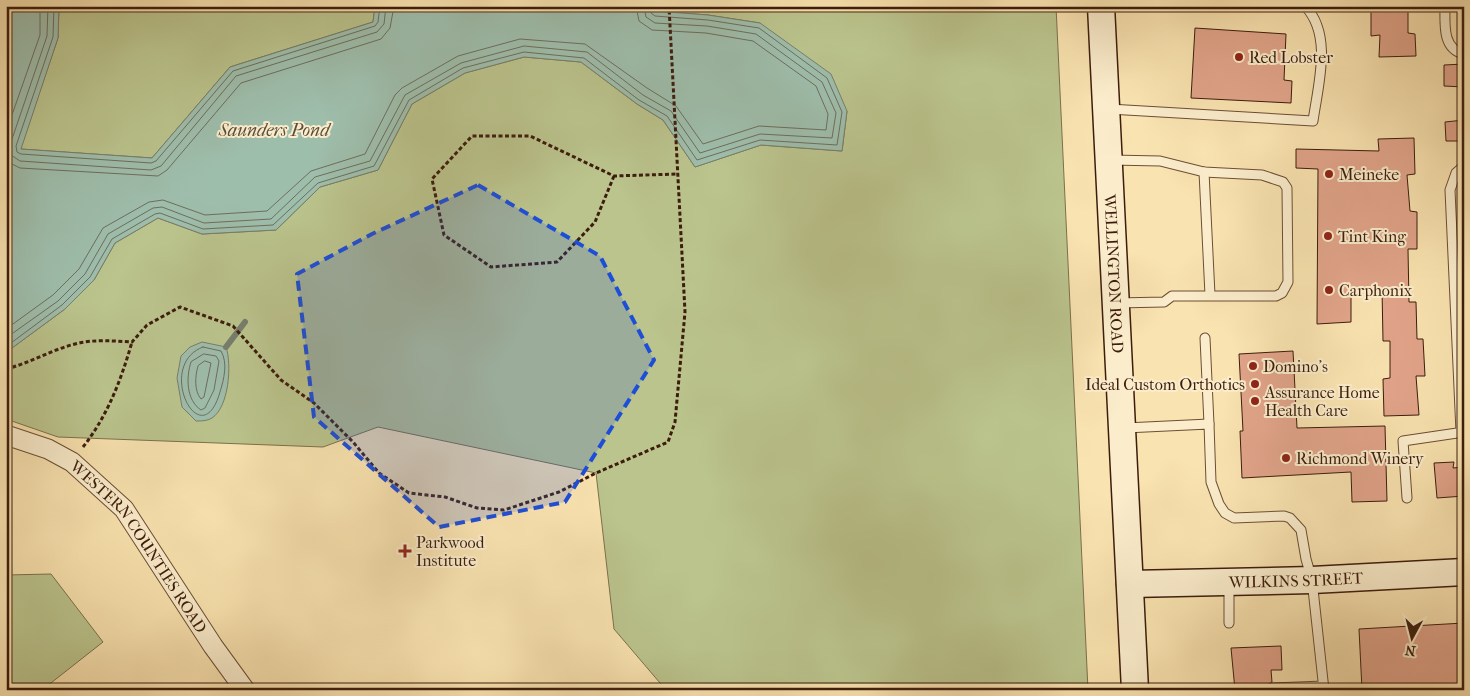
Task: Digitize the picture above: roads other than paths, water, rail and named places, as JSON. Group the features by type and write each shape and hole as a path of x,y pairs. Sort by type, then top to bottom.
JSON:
{"main road":[{"name":"WELLINGTON ROAD","path":"1101,6 1135,690"},
{"name":"WILKINS STREET","path":"1130,584 1312,580 1464,572"}],"street":[{"name":"WESTERN COUNTIES ROAD","path":"6,435 48,449 72,462 124,509 213,646 245,690"}],"lane":[{"path":"1106,109 1313,121 1322,57 1316,21 1305,6"},
{"path":"1445,6 1448,42 1452,48 1464,54"},
{"path":"1108,160 1160,161 1204,172 1262,175 1283,182 1287,188 1288,282 1286,289 1276,296 1172,296 1164,302 1116,303"},
{"path":"1407,498 1403,441 1462,432 1450,190 1456,173 1464,166"},
{"path":"1204,172 1210,295"},
{"path":"1205,338 1211,482 1222,508 1234,518 1284,516 1290,518 1301,530 1312,580 1324,688 1272,688"},
{"path":"1122,428 1209,424"},
{"path":"1229,582 1229,623"}],"water":[{"name":"Saunders Pond","path":"6,6 59,6 58,38 21,149 152,158 230,67 373,22 375,6 655,6 655,11 708,15 760,23 831,74 847,111 842,151 761,145 695,167 663,120 637,104 581,62 524,57 465,73 412,104 378,170 320,187 276,230 202,234 158,218 115,243 94,280 65,309 12,348 6,349"},
{"path":"202,342 226,347 229,374 228,385 218,412 210,419 196,421 182,407 177,378 181,356 190,347"}],"waterway":[{"path":"226,347 245,322"}],"place":[{"name":"Red Lobster","path":"1239,57"},
{"name":"Meineke","path":"1329,174"},
{"name":"Tint King","path":"1328,236"},
{"name":"Carphonix","path":"1329,290"},
{"name":"Domino's","path":"1253,366"},
{"name":"Ideal Custom Orthotics","path":"1255,384"},
{"name":"Assurance Home Health Care","path":"1255,401"},
{"name":"Richmond Winery","path":"1286,458"},
{"name":"Parkwood Institute","path":"405,551"}]}
